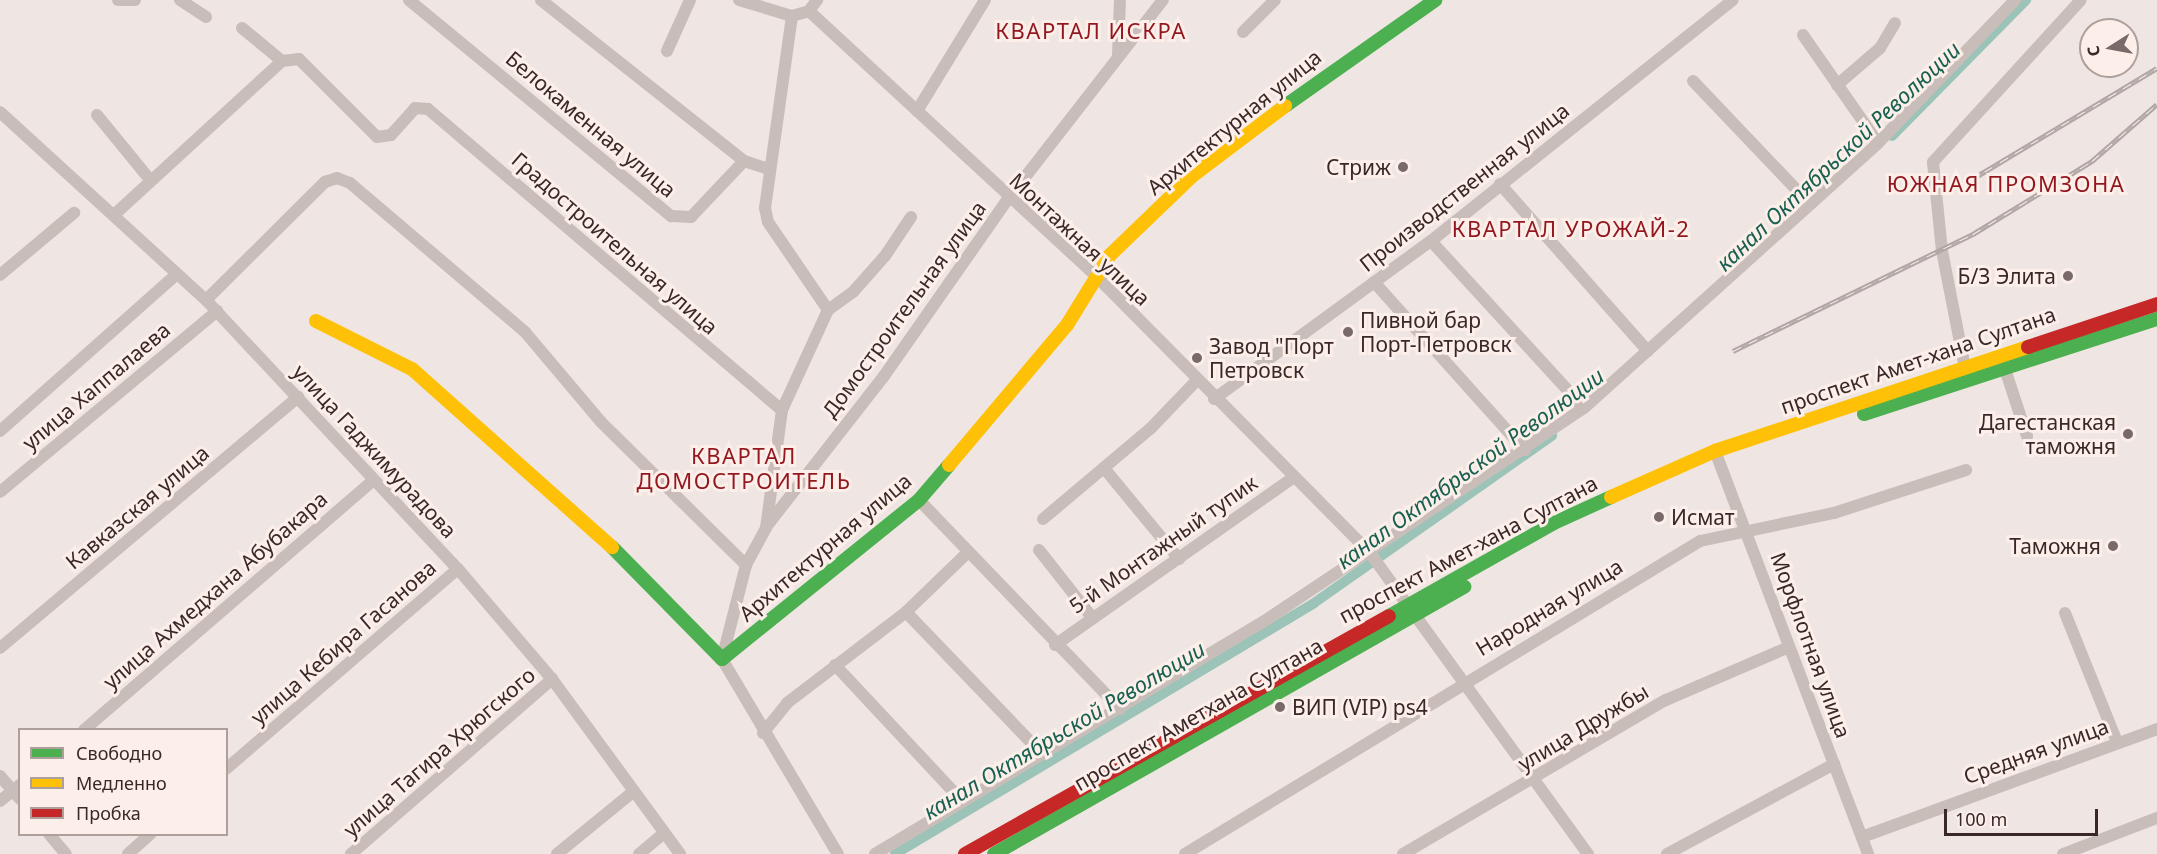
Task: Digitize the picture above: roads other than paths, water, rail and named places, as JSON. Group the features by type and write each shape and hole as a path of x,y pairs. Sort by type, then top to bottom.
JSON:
{"main road":[{"name":"Архитектурная улица","path":"722,659 919,500 1068,325 1110,255 1191,177 1373,39 1436,0"},
{"name":"проспект Амет-хана Султана","path":"965,854 1406,603 1554,523 1717,457 1964,365 2157,304"},
{"name":"проспект Аметхана Султана","path":"994,854 1413,615 1559,535 1717,457 2157,319"},
{"path":"316,321 420,376 598,534 722,659"}],"street":[{"path":"118,0 135,0"},
{"path":"180,0 206,17"},
{"name":"Белокаменная улица","path":"410,0 671,216 691,217 744,161"},
{"path":"542,0 744,161 768,169"},
{"path":"668,51 690,0"},
{"path":"739,0 792,16 808,11 817,0"},
{"path":"917,111 985,0"},
{"path":"1118,56 1120,0"},
{"name":"Домостроительная улица","path":"765,528 884,376 1008,199 1163,0"},
{"path":"1243,32 1275,0"},
{"name":"Производственная улица","path":"1214,399 1431,241 1733,0"},
{"path":"875,854 1372,557 1584,408 1878,143 2016,0"},
{"path":"1967,379 1942,251 1933,162 2082,0"},
{"name":"Монтажная улица","path":"808,11 1008,199 1097,277 1196,381 1372,557 1462,683 1536,779 1587,854"},
{"path":"792,16 768,169 768,222 828,310"},
{"path":"1837,85 1880,48 1895,23"},
{"path":"116,213 286,59 242,28"},
{"path":"1803,35 1878,143"},
{"name":"Градостроительная улица","path":"286,59 299,59 377,137 391,135 422,107 782,410"},
{"path":"1693,81 1809,203"},
{"name":"улица Гаджимурадова","path":"0,112 116,213 176,274 206,300 298,397 372,481 458,569 552,678 677,853"},
{"path":"97,115 151,180"},
{"path":"206,300 325,182 337,178 350,183 525,332 601,422 746,565"},
{"path":"1500,184 1648,351"},
{"path":"0,275 74,213"},
{"path":"838,854 763,733 722,659 746,565 765,528 782,410 828,310 872,270 911,217"},
{"path":"1431,241 1584,408"},
{"name":"улица Хаппалаева","path":"0,431 176,274"},
{"path":"1374,282 1525,450"},
{"name":"улица Хаппалаева","path":"0,492 217,311"},
{"path":"2001,353 2027,436"},
{"path":"1043,519 1104,468 1196,381"},
{"name":"Кавказская улица","path":"0,648 298,397"},
{"name":"Морфлотная улица","path":"1717,457 1747,530 1868,854"},
{"path":"1104,468 1179,560"},
{"name":"Народная улица","path":"1185,854 1462,683 1700,542 1834,513 1966,470"},
{"name":"5-й Монтажный тупик","path":"1055,645 1091,616 1179,560 1294,477"},
{"name":"улица Ахмедхана Абубакара","path":"85,728 372,481"},
{"path":"919,500 966,554 1120,709"},
{"path":"1039,550 1091,616"},
{"path":"763,733 787,703 906,612 966,554"},
{"name":"улица Кебира Гасанова","path":"228,767 458,569"},
{"path":"906,612 1041,753"},
{"path":"2065,613 2116,742"},
{"name":"улица Дружбы","path":"1403,854 1536,779 1666,700 1789,647"},
{"path":"835,665 963,802"},
{"name":"улица Тагира Хрюгского","path":"351,854 552,678"},
{"name":"Средняя улица","path":"1862,837 2116,742 2157,729"},
{"path":"1667,854 1834,764"},
{"path":"0,776 17,791 0,801"},
{"path":"557,854 634,791"},
{"path":"2063,854 2157,818"},
{"path":"639,854 664,833"},
{"path":"51,836 66,854"},
{"path":"128,854 148,836"}],"waterway":[{"name":"канал Октябрьской Революции","path":"1892,136 2026,0"},
{"name":"канал Октябрьской Революции","path":"895,854 1314,603 1552,436"}],"railway":[{"path":"1969,181 2157,68"},
{"path":"1733,351 1973,234 2092,161 2157,104"}],"place":[{"name":"Стриж","path":"1403,167"},
{"name":"Б/З Элита","path":"2068,276"},
{"name":"Пивной бар Порт-Петровск","path":"1348,332"},
{"name":"Завод \"Порт Петровск","path":"1197,358"},
{"name":"Дагестанская таможня","path":"2128,434"},
{"name":"Исмат","path":"1659,517"},
{"name":"Таможня","path":"2113,546"},
{"name":"ВИП (VIP) ps4","path":"1280,707"}],"district":[{"name":"КВАРТАЛ ИСКРА","path":"1091,31"},
{"name":"ЮЖНАЯ ПРОМЗОНА","path":"2006,184"},
{"name":"КВАРТАЛ УРОЖАЙ-2","path":"1571,229"},
{"name":"КВАРТАЛ ДОМОСТРОИТЕЛЬ","path":"744,468"}]}
